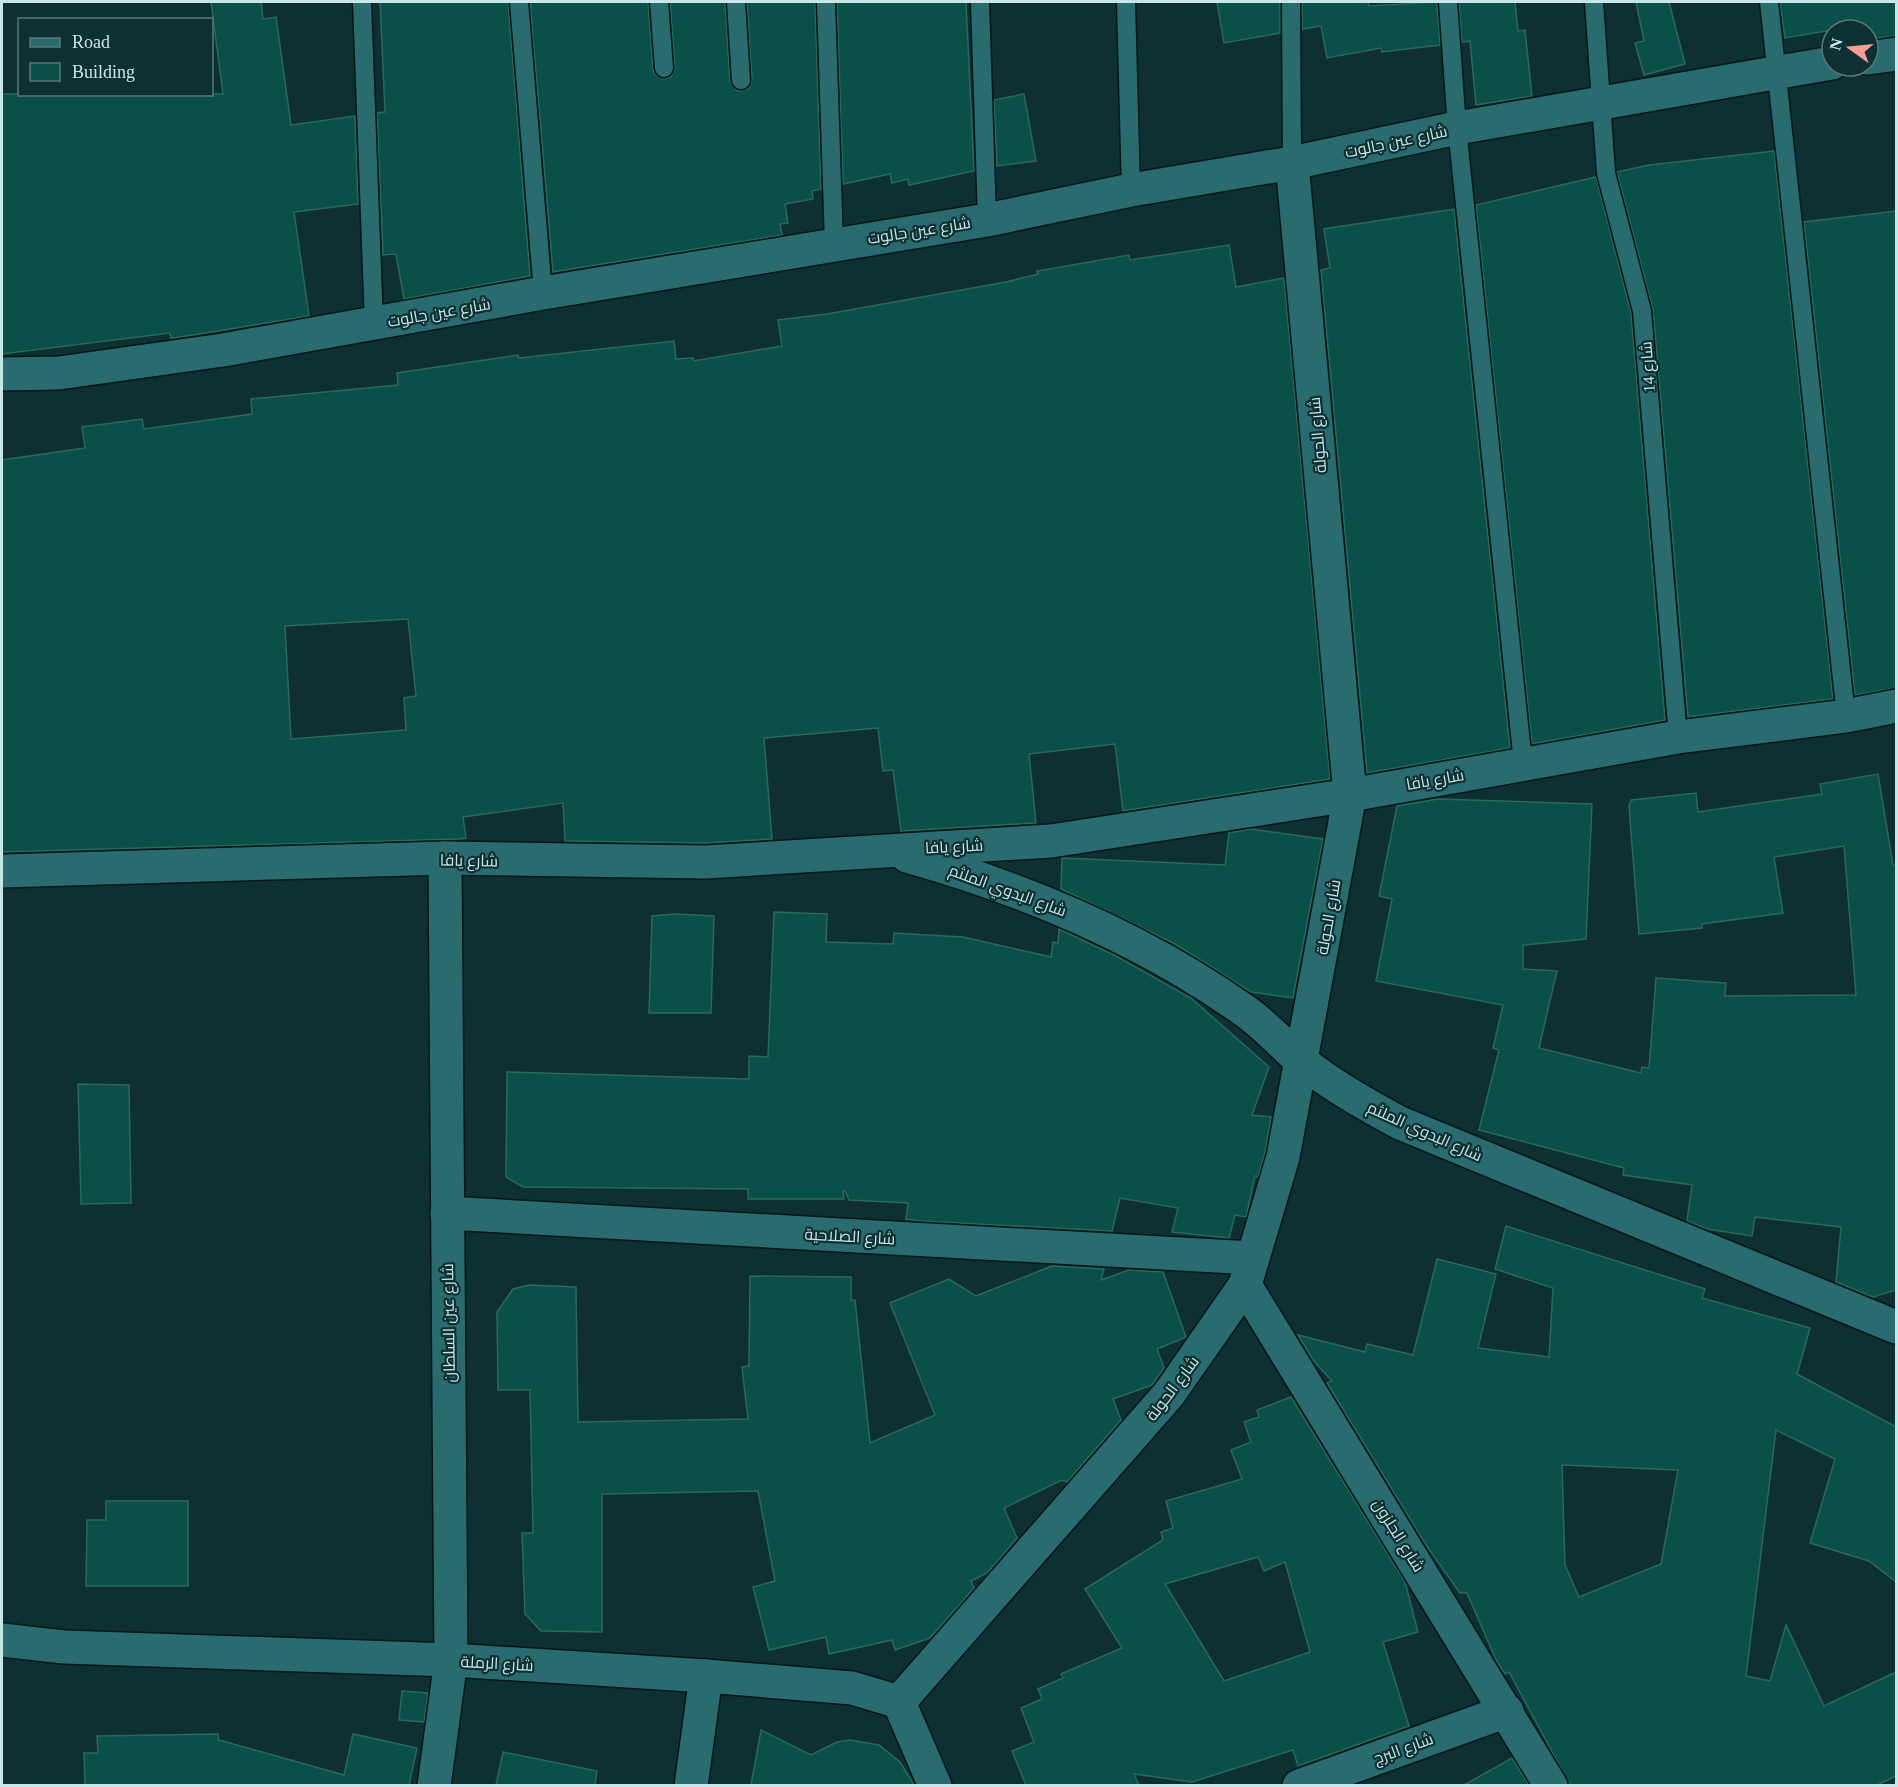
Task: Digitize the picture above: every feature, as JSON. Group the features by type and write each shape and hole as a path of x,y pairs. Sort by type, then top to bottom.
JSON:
{"street":[{"path":"1880,56 1896,54"},
{"name":"شارع عين جالوت","path":"2,374 60,373 223,350 834,243 987,220 1131,190 1292,164 1457,128 1820,65"},
{"name":"شارع الحولة","path":"899,1702 1169,1394 1249,1272 1282,1157 1350,795 1292,164"},
{"name":"شارع يافا","path":"2,871 445,858 705,862 882,849 1051,841 1350,795 1678,737 1846,716 1896,706"},
{"name":"شارع البدوي الملثم","path":"882,849 938,865 1054,905 1170,961 1248,1013 1301,1060 1345,1094 1400,1123 1896,1327"},
{"name":"شارع عين السلطان","path":"434,1785 451,1660 445,858"},
{"name":"شارع الصلاحية","path":"447,1213 1249,1272"},
{"name":"شارع الجلزون","path":"1249,1272 1551,1785"},
{"name":"شارع الرملة","path":"2,1640 64,1647 451,1660 706,1676 852,1688 899,1702"},
{"path":"691,1785 706,1676"},
{"path":"899,1702 934,1785"},
{"name":"شارع البرج","path":"1299,1785 1507,1711"}],"lane":[{"path":"362,2 374,324"},
{"path":"519,2 543,293"},
{"path":"659,2 663,68"},
{"path":"736,2 741,80"},
{"path":"826,2 834,243"},
{"path":"980,2 987,220"},
{"path":"1126,2 1131,190"},
{"name":"شارع الحولة","path":"1291,2 1292,164"},
{"path":"1448,2 1457,128 1523,763"},
{"name":"شارع 14","path":"1594,2 1606,173 1642,311 1678,737"},
{"path":"1769,2 1846,716"}],"building":[{"path":"211,2 261,2 263,19 276,17 291,125 355,116 358,204 294,212 309,316 174,338 171,338 170,333 2,354 2,94 18,94 18,96 213,96 213,94 223,94"},
{"path":"380,2 508,2 530,276 404,299 396,254 383,255 377,113 385,112"},
{"path":"530,2 648,2 653,69 655,75 664,79 671,77 675,68 670,2 725,2 730,81 736,90 741,91 748,89 752,80 747,2 815,2 821,189 812,191 813,199 785,204 788,223 780,224 782,235 553,272"},
{"path":"837,2 966,2 974,171 909,185 908,179 892,183 890,174 843,184"},
{"path":"1217,2 1280,2 1280,33 1224,43"},
{"path":"1302,2 1368,2 1369,6 1437,2 1440,45 1382,52 1381,48 1327,58 1321,26 1302,29"},
{"path":"1459,2 1515,2 1518,31 1525,30 1532,96 1476,105 1470,41 1462,42"},
{"path":"1636,2 1669,2 1685,64 1644,75 1635,43 1644,41"},
{"path":"1780,2 1896,2 1896,36 1880,38 1880,18 1820,18 1820,32 1785,38"},
{"path":"1024,94 1036,161 997,166 994,100"},
{"path":"1774,151 1833,699 1688,717 1653,310 1617,172 1649,165"},
{"path":"1596,177 1631,313 1665,720 1532,744 1476,205"},
{"path":"1454,209 1510,748 1367,773 1321,270 1330,268 1324,229"},
{"path":"1896,211 1896,688 1855,695 1804,222"},
{"path":"1229,245 1236,287 1284,278 1330,779 1123,811 1115,744 1029,754 1036,823 901,831 893,770 883,771 878,728 764,738 772,839 705,843 565,841 563,803 463,817 466,838 458,839 2,852 2,460 85,448 82,427 142,419 144,429 252,414 251,399 398,385 397,373 518,355 519,358 674,341 676,359 693,358 694,361 782,346 778,320 827,314 1006,282 1038,274 1037,271 1129,255 1130,260","holes":["408,619 416,696 404,698 406,730 291,739 285,626"]},
{"path":"1878,774 1893,865 1896,865 1896,1290 1873,1297 1836,1282 1841,1227 1755,1217 1752,1236 1707,1229 1687,1221 1692,1185 1623,1175 1624,1168 1479,1130 1499,1050 1493,1048 1503,1005 1376,981 1392,899 1379,896 1397,806 1438,799 1592,804 1586,939 1523,945 1523,969 1557,971 1539,1048 1641,1073 1642,1067 1649,1068 1656,978 1726,983 1725,996 1856,995 1844,846 1774,857 1783,913 1702,924 1702,928 1639,934 1629,806 1631,800 1696,793 1698,812 1822,794 1820,784"},
{"path":"1251,829 1323,839 1293,998 1251,992 1175,944 1061,889 1062,858 1225,865 1229,833"},
{"path":"774,912 827,914 826,942 893,944 894,933 963,937 1051,957 1053,942 1058,943 1059,929 1116,956 1191,998 1269,1067 1252,1115 1271,1117 1265,1153 1258,1177 1255,1176 1246,1217 1235,1215 1229,1238 1172,1232 1178,1208 1120,1198 1112,1231 919,1221 906,1219 908,1203 849,1200 845,1191 843,1191 844,1199 748,1199 748,1189 523,1187 506,1177 507,1072 749,1079 749,1056 768,1057"},
{"path":"674,914 714,916 711,1013 649,1013 652,916"},
{"path":"78,1084 129,1085 131,1203 81,1204"},
{"path":"1506,1226 1705,1289 1702,1298 1810,1328 1797,1374 1896,1427 1896,1582 1869,1561 1810,1543 1835,1459 1776,1430 1746,1676 1770,1681 1786,1625 1824,1706 1896,1672 1896,1776 1877,1785 1570,1785 1509,1672 1505,1674 1496,1660 1467,1593 1460,1593 1428,1548 1327,1383 1332,1381 1313,1360 1298,1335 1365,1352 1367,1344 1413,1355 1437,1259 1496,1274 1478,1348 1549,1357 1553,1288 1495,1269","holes":["1562,1465 1678,1470 1661,1564 1579,1597 1565,1565"]},
{"path":"1052,1266 1104,1269 1101,1280 1129,1270 1163,1272 1186,1337 1157,1349 1164,1368 1152,1385 1113,1399 1121,1420 1067,1482 1062,1480 1004,1508 1017,1538 987,1573 971,1581 974,1588 930,1638 895,1650 892,1640 829,1654 826,1637 769,1650 753,1587 775,1581 758,1491 602,1494 602,1632 541,1631 525,1614 522,1533 533,1533 530,1390 498,1390 497,1312 513,1289 529,1285 576,1287 578,1422 748,1419 742,1367 749,1366 750,1276 851,1277 851,1300 855,1300 870,1443 935,1415 890,1303 949,1279 976,1296"},
{"path":"1291,1397 1405,1582 1418,1632 1383,1642 1409,1726 1298,1766 1293,1750 1192,1782 1134,1774 1139,1785 1026,1785 1012,1751 1034,1742 1021,1708 1042,1699 1038,1689 1063,1678 1061,1674 1122,1648 1085,1589 1163,1540 1161,1532 1173,1528 1166,1501 1242,1479 1231,1450 1251,1442 1244,1422 1259,1417 1257,1410","holes":["1258,1557 1264,1571 1285,1562 1310,1652 1224,1681 1165,1584"]},
{"path":"106,1501 188,1501 188,1586 86,1586 87,1520 106,1520"},
{"path":"402,1691 428,1693 424,1722 399,1720"},
{"path":"761,1730 811,1755 837,1742 850,1740 879,1745 900,1762 914,1785 751,1785"},
{"path":"218,1734 219,1740 344,1775 353,1734 417,1748 409,1785 85,1785 84,1753 98,1753 97,1736"},
{"path":"503,1752 597,1771 595,1785 496,1785"},
{"path":"1512,1758 1529,1785 1464,1785"}]}
